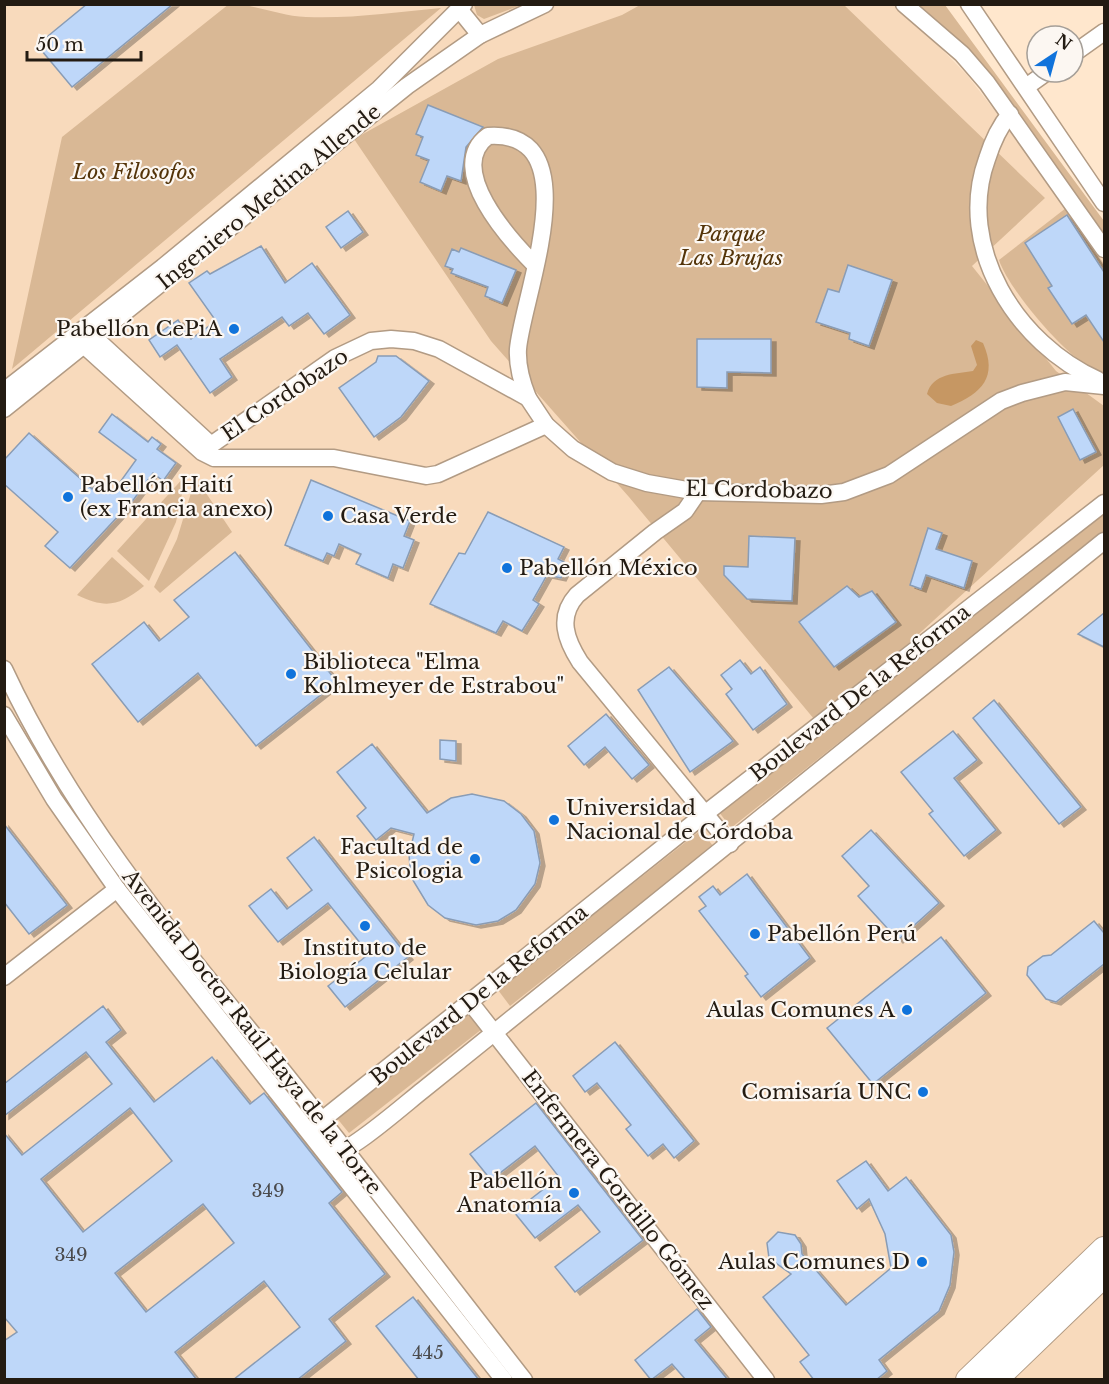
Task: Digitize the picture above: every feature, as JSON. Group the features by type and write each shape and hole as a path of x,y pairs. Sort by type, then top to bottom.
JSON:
{"main road":[{"path":"968,1380 1104,1249"},
{"path":"995,1380 1104,1275"}],"street":[{"name":"Ingeniero Medina Allende","path":"4,391 85,338 389,100 480,34 545,4"},
{"path":"904,4 962,54 1010,114 1104,249"},
{"path":"969,4 1104,203"},
{"name":"Ingeniero Medina Allende","path":"4,409 379,89 462,7"},
{"path":"462,7 480,34"},
{"path":"1085,45 1104,32"},
{"path":"1026,87 1030,84"},
{"path":"1010,114 1002,124 981,176 977,202 978,228 987,263 1012,308 1053,352 1066,363 1104,385"},
{"path":"528,398 519,366 518,349 535,265 544,211 545,177 542,166 535,155 512,139 488,136 477,149 472,166 473,176 501,226 535,265"},
{"name":"El Cordobazo","path":"85,338 207,449 214,458 228,460 334,458 426,476 438,474 546,425"},
{"name":"El Cordobazo","path":"207,449 335,358 371,341 414,341 440,349 528,398 546,425 573,449 612,472 647,483 698,492 821,495 844,492 889,475 1001,401 1065,382 1104,385"},
{"path":"698,492 686,511 655,532 577,595 569,606 564,623 572,648 580,662 730,844"},
{"name":"Boulevard De la Reforma","path":"314,1137 322,1120 706,813 1104,503"},
{"name":"Boulevard De la Reforma","path":"336,1153 389,1117 1104,541"},
{"name":"Avenida Doctor Raúl Haya de la Torre","path":"4,669 39,738 103,839 166,927 322,1120 336,1153 504,1380"},
{"name":"Avenida Doctor Raúl Haya de la Torre","path":"4,715 54,799 117,889 314,1137 336,1153 524,1380"},
{"path":"4,977 117,889"},
{"name":"Enfermera Gordillo Gómez","path":"470,1002 765,1380"}],"shaded area":[{"name":"Universidad Nacional de Córdoba","path":"5,5 898,5 896,8 922,29 967,75 1041,170 1104,261 1104,1379 5,1380"},
{"path":"976,340 983,343 989,365 984,382 971,395 951,406 937,403 927,394 930,387 939,378 973,371 977,365 971,346"}],"green space":[{"name":"Los Filosofos","path":"229,4 286,15 323,17 374,15 441,8 12,369 62,137"},
{"path":"474,4 521,5 484,19 477,15"},
{"name":"Parque Las Brujas","path":"640,5 844,5 1045,198 972,266 1056,371 1104,406 1104,465 819,725 629,497 491,341 354,139 498,59 622,15"},
{"path":"911,5 945,5 1104,221 1104,241 980,68"},
{"path":"1066,208 1104,264 1104,376 1076,358 1044,326 1015,290 999,260"},
{"path":"186,475 176,522 149,581 117,551"},
{"path":"198,481 232,532 160,593 154,587 177,539 194,483"},
{"path":"1104,507 1104,532 731,828 719,812"},
{"path":"112,557 144,586 127,598 112,603 104,604 77,595"},
{"path":"701,830 713,846 510,1006 498,990"},
{"path":"469,1012 482,1029 349,1133 336,1117"}],"building":[{"path":"87,4 173,4 72,87 37,45"},
{"path":"428,105 483,127 466,147 461,181 447,176 441,191 420,182 429,160 416,155 423,137 416,134"},
{"path":"348,211 363,232 341,248 326,227"},
{"path":"1067,215 1104,272 1104,342 1086,315 1072,324 1048,288 1052,286 1025,243"},
{"path":"261,246 285,283 312,263 350,315 324,334 308,313 289,326 282,317 220,359 232,377 210,393 177,345 160,357 149,340 178,320 191,339 216,321 189,283 207,271 210,274"},
{"path":"461,248 516,270 502,303 485,296 488,287 451,273 453,269 445,266 452,249 459,252"},
{"path":"848,265 892,280 869,346 849,339 850,333 816,322 828,289 839,292"},
{"path":"697,339 771,339 771,373 727,372 727,388 697,387"},
{"path":"378,356 396,356 429,381 401,417 374,437 339,388 376,362"},
{"path":"1073,409 1096,452 1080,460 1058,417"},
{"name":"Pabellón Haití (ex Francia anexo)","path":"112,414 148,442 152,437 161,444 157,449 176,463 163,481 153,473 134,499 70,568 45,546 58,532 4,484 4,460 29,433 92,489 100,481 113,492 136,460 99,432"},
{"name":"Casa Verde","path":"311,480 410,521 404,536 414,540 403,568 393,564 388,578 356,564 361,554 339,544 334,556 327,553 323,561 285,545"},
{"name":"Pabellón México","path":"488,512 564,547 558,559 568,564 561,578 547,575 533,600 539,604 522,631 503,621 496,633 430,604 459,553 465,554"},
{"path":"928,528 942,533 936,549 972,561 964,588 926,575 921,589 910,585"},
{"path":"749,536 795,538 792,601 747,599 724,575 724,566 748,567"},
{"path":"235,552 337,682 256,746 198,673 138,722 92,664 144,622 159,641 189,617 174,600"},
{"path":"847,586 859,597 872,591 896,622 834,667 799,622"},
{"path":"1104,613 1104,647 1078,634"},
{"path":"740,660 751,674 760,667 787,704 753,730 726,694 732,689 721,675"},
{"path":"669,667 733,741 690,772 638,690"},
{"path":"994,700 1081,807 1059,824 973,718"},
{"path":"606,714 649,765 632,779 605,747 584,765 568,746"},
{"path":"953,731 977,760 954,778 996,830 964,856 929,814 933,811 901,772"},
{"path":"440,740 456,741 456,761 440,759"},
{"name":"Facultad de Psicologia","path":"372,744 427,813 451,798 472,794 504,801 521,814 534,831 540,863 535,884 516,910 498,921 476,925 445,918 428,905 411,877 409,855 414,834 391,828 376,840 357,816 366,808 337,772"},
{"path":"4,824 67,905 29,934 4,902"},
{"path":"871,830 939,903 898,940 858,896 869,886 842,856"},
{"name":"Instituto de Biología Celular","path":"314,837 408,957 345,1007 328,986 369,954 328,903 278,942 249,906 271,889 287,909 312,890 287,858"},
{"name":"Pabellón Perú","path":"747,874 810,958 761,997 745,976 748,974 699,911 706,906 699,897 713,886 720,895"},
{"path":"1094,921 1104,933 1104,964 1056,1002 1046,999 1027,975 1028,967 1043,956 1051,955"},
{"name":"Aulas Comunes A","path":"941,937 986,993 873,1084 827,1028"},
{"path":"103,1006 121,1030 106,1042 154,1102 212,1057 250,1104 264,1093 342,1192 329,1203 385,1274 329,1319 346,1341 297,1380 233,1380 300,1327 264,1281 175,1352 197,1380 4,1380 4,1341 17,1332 4,1317 4,1133 22,1155 112,1084 86,1052 4,1116 4,1084","holes":["130,1108 172,1161 83,1232 41,1179","203,1204 234,1243 146,1312 115,1273"]},
{"path":"615,1042 694,1141 674,1158 663,1144 648,1156 626,1129 631,1125 597,1083 585,1092 573,1076"},
{"name":"Pabellón Anatomía","path":"536,1103 643,1240 575,1292 555,1267 600,1232 578,1205 535,1238 514,1212 559,1177 535,1146 491,1180 470,1154"},
{"path":"866,1161 888,1191 906,1177 951,1235 954,1252 950,1285 939,1311 879,1360 887,1371 876,1380 814,1380 800,1362 809,1355 763,1297 791,1274 769,1258 767,1243 778,1232 795,1235 801,1244 802,1254 846,1305 873,1283 891,1268 885,1234 869,1199 857,1209 837,1181"},
{"path":"413,1297 479,1380 419,1380 376,1326"},
{"path":"697,1309 711,1327 695,1340 728,1380 686,1380 672,1364 651,1380 635,1360"}],"place":[{"name":"Pabellón CePiA","path":"234,329"},
{"name":"Pabellón Haití (ex Francia anexo)","path":"68,497"},
{"name":"Casa Verde","path":"328,516"},
{"name":"Pabellón México","path":"507,568"},
{"name":"Biblioteca \"Elma Kohlmeyer de Estrabou\"","path":"291,674"},
{"name":"Universidad Nacional de Córdoba","path":"554,820"},
{"name":"Facultad de Psicologia","path":"475,859"},
{"name":"Instituto de Biología Celular","path":"365,926"},
{"name":"Pabellón Perú","path":"755,934"},
{"name":"Aulas Comunes A","path":"907,1010"},
{"name":"Comisaría UNC","path":"923,1092"},
{"name":"Pabellón Anatomía","path":"574,1193"},
{"name":"Aulas Comunes D","path":"922,1262"}]}
